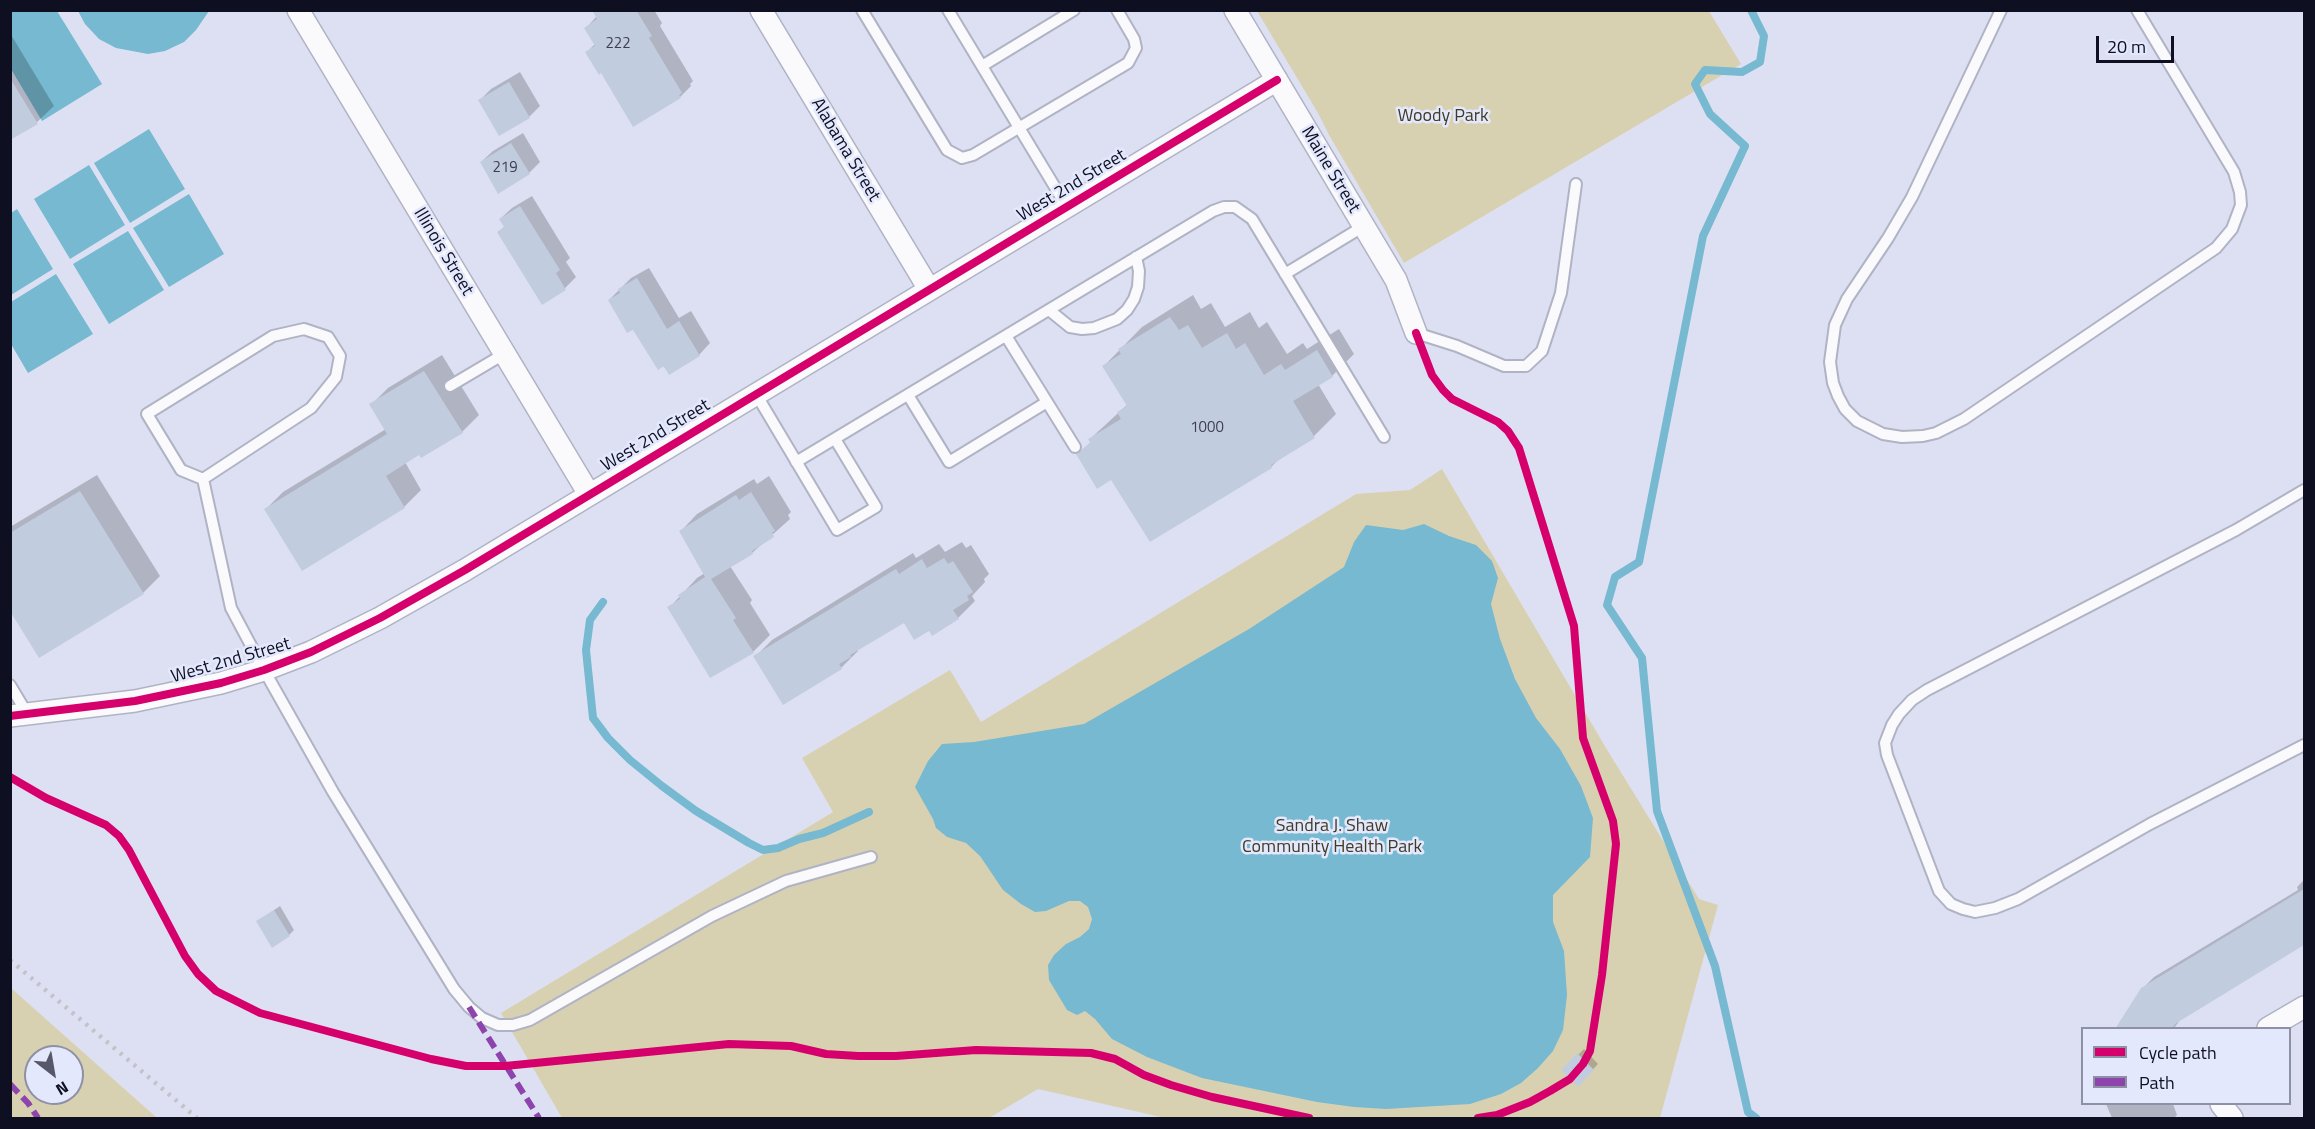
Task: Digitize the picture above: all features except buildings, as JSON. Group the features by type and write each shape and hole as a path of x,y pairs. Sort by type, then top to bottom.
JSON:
{"street":[{"name":"Illinois Street","path":"298,10 589,494"},
{"name":"Alabama Street","path":"761,10 929,290"},
{"name":"Maine Street","path":"1235,10 1396,280 1416,333"},
{"name":"West 2nd Street","path":"19,716 180,693 264,670 311,652 380,618 465,570 1276,80"},
{"path":"2271,1027 2304,1007"},
{"path":"2222,1105 2232,1119"}],"lane":[{"path":"862,10 947,150 962,158 1019,128 1128,63 1136,48 1134,39 1117,10"},
{"path":"948,10 1067,207"},
{"path":"982,66 1074,10"},
{"path":"2001,10 1912,196 1888,238 1847,299 1835,325 1830,355 1832,376 1838,396 1845,409 1857,421 1883,434 1902,438 1923,436 1936,433 1964,419 2216,248 2232,229 2241,205 2234,172 2137,10"},
{"path":"1416,333 1457,346 1504,366 1526,366 1542,351 1561,293 1576,184"},
{"path":"796,462 1212,211 1224,207 1235,207 1251,219 1383,436"},
{"path":"1285,274 1364,226"},
{"path":"1048,310 1070,327 1082,329 1094,328 1117,319 1134,299 1138,286 1139,271 1136,257"},
{"path":"304,329 328,337 340,356 336,377 311,408 203,479 181,470 147,414 273,336 304,329"},
{"path":"1006,336 1075,447"},
{"path":"450,386 504,354"},
{"path":"756,394 837,530 876,507 835,439"},
{"path":"908,395 949,462 1047,402"},
{"path":"203,479 231,608 333,792 454,989 468,1007 482,1018 498,1025 513,1025 530,1020 712,916 786,881 871,857"},
{"path":"2304,490 2230,534 1936,684 1907,704 1892,725 1885,742 1887,755 1939,891 1951,904 1974,912 1995,908 2018,899 2150,824 2304,745"},
{"path":"10,685 19,716"}],"green space":[{"name":"Woody Park","path":"1257,11 1709,11 1741,64 1404,263"},
{"name":"Sandra J. Shaw Community Health Park","path":"1442,469 1606,748 1699,899 1718,905 1660,1118 1165,1118 1038,1089 989,1118 562,1118 501,1013 833,812 802,758 950,670 981,722 1356,494 1410,490"},
{"path":"11,988 75,1045 24,1045 24,1105 84,1105 84,1053 157,1118 11,1118"}],"water":[{"path":"11,10 57,11 102,84 42,121 11,69"},
{"path":"78,11 209,11 196,30 184,42 165,51 148,54 116,48 99,39 85,24"},
{"path":"149,129 185,189 130,223 94,163"},
{"path":"89,165 125,225 70,259 34,199"},
{"path":"189,194 224,254 169,287 133,228"},
{"path":"17,209 53,269 11,295 11,213"},
{"path":"128,231 164,290 109,324 73,264"},
{"path":"56,274 93,334 28,373 11,344 11,302"},
{"path":"1424,524 1476,545 1492,561 1498,578 1491,604 1500,639 1515,679 1536,718 1560,749 1581,786 1593,818 1590,857 1553,895 1553,922 1564,951 1567,995 1563,1030 1553,1051 1521,1083 1501,1094 1470,1104 1386,1109 1354,1107 1317,1102 1202,1078 1147,1057 1112,1039 1085,1011 1077,1015 1067,1010 1049,980 1048,965 1054,955 1066,944 1089,929 1092,919 1088,907 1080,901 1069,901 1046,911 1035,912 1003,890 980,856 966,843 947,837 936,828 915,787 928,761 942,744 974,742 1084,724 1249,629 1344,567 1354,542 1366,525 1403,530"}],"waterway":[{"path":"1751,10 1764,36 1760,62 1742,72 1705,70 1695,84 1710,114 1745,146 1703,236 1639,562 1615,577 1607,605 1642,658 1657,811 1715,966 1748,1112 1756,1118"},
{"path":"603,602 590,620 586,650 593,718 608,738 630,760 662,786 696,811 763,850 778,848 799,839 823,833 869,812"}],"railway":[{"path":"10,960 197,1118"}],"marked path":[{"path":"469,1007 539,1118"},
{"path":"10,1084 28,1103 38,1118"}],"cycle path":[{"path":"10,716 135,701 221,683 311,652 380,618 465,570 1277,80"},
{"path":"1416,333 1432,375 1443,390 1452,399 1498,422 1508,431 1519,448 1574,626 1583,738 1613,821 1616,844 1602,975 1590,1051 1583,1064 1570,1079 1550,1091 1497,1115 1478,1118"},
{"path":"10,777 46,798 106,825 119,836 129,850 185,956 198,974 216,991 260,1013 431,1059 466,1066 505,1066 729,1044 791,1046 826,1054 858,1056 896,1056 976,1050 1091,1053 1115,1059 1144,1075 1171,1085 1212,1097 1309,1118"}]}
